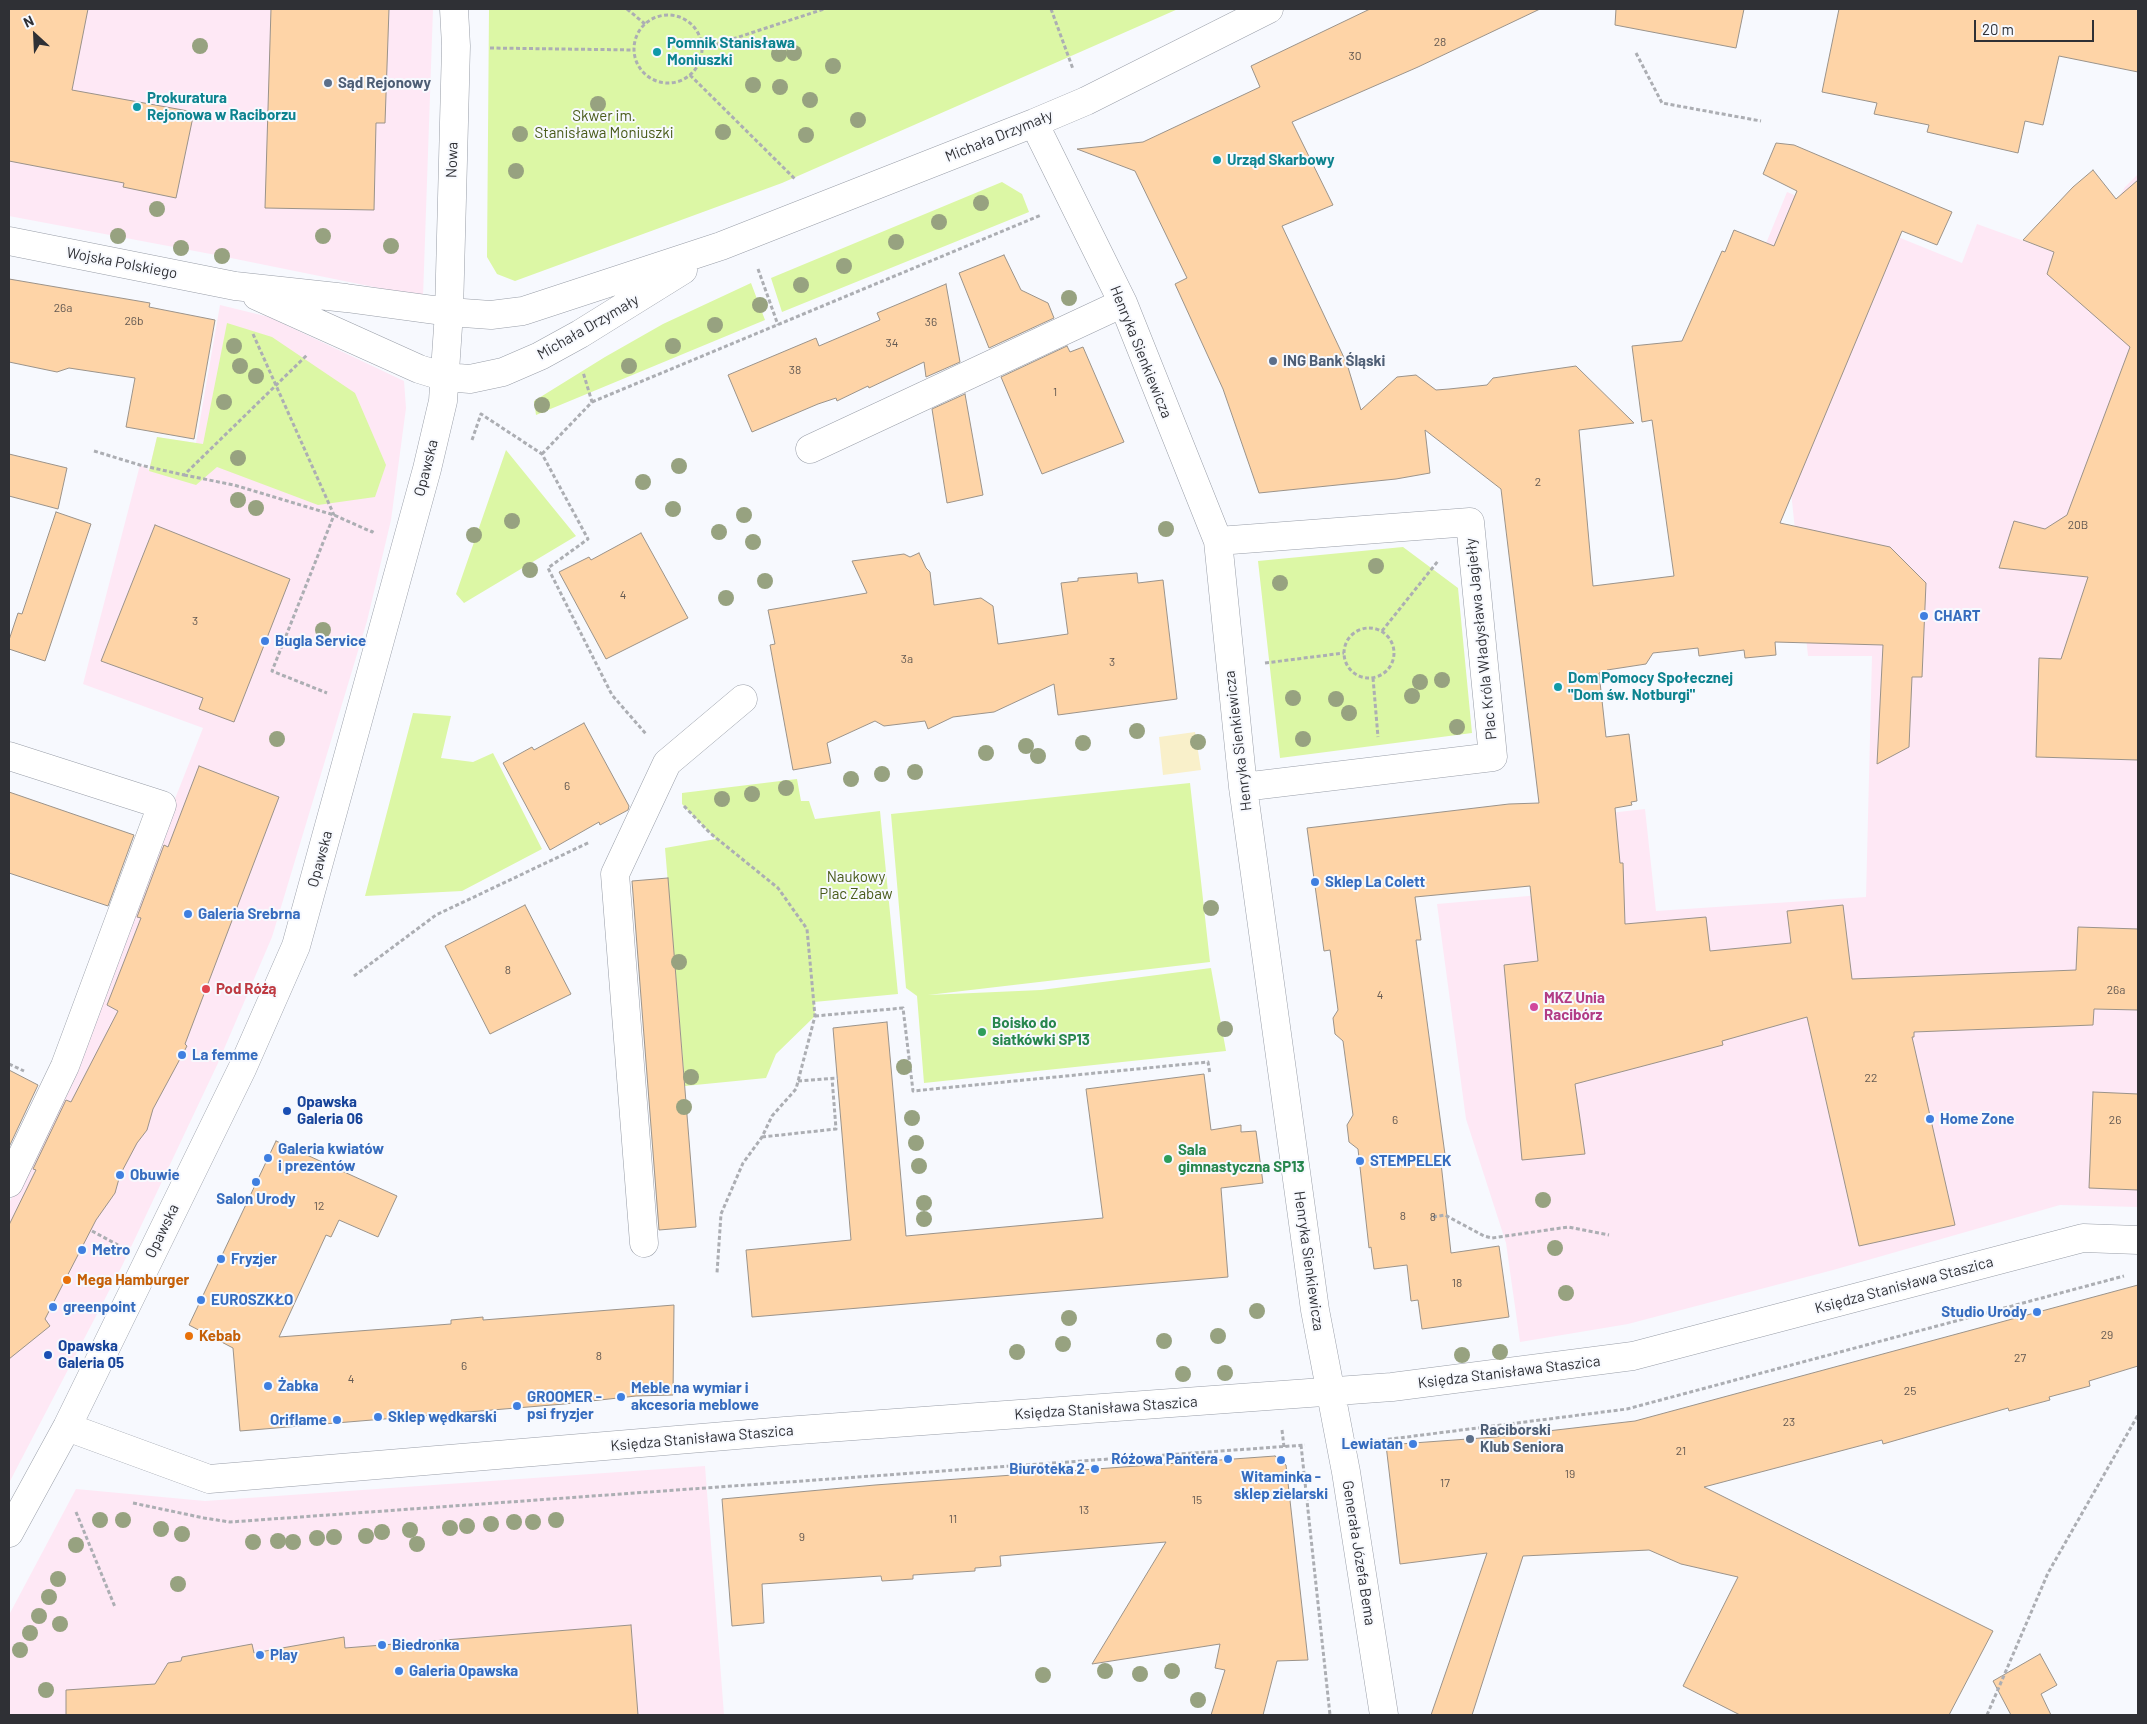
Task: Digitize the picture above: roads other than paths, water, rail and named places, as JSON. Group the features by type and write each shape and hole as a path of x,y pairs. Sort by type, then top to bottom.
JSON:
{"street":[{"name":"Nowa","path":"449,312 456,46 454,9"},
{"name":"Michała Drzymały","path":"449,312 491,315 523,311 721,246 1086,101 1269,9"},
{"name":"Henryka Sienkiewicza","path":"1034,123 1123,303 1218,541 1243,787 1315,1310 1330,1392"},
{"name":"Wojska Polskiego","path":"9,241 235,286 449,312"},
{"name":"Michała Drzymały","path":"445,377 487,377 534,359 580,334 721,246"},
{"name":"Wojska Polskiego","path":"235,286 396,360 445,377"},
{"path":"810,449 1123,303"},
{"name":"Opawska","path":"9,1533 67,1427 242,1069 296,946 427,469 443,401 449,312"},
{"name":"Plac Króla Władysława Jagiełły","path":"1218,541 1470,522 1493,757 1243,787"},
{"path":"644,1243 615,874 667,763 743,698"},
{"path":"9,756 162,804 65,1066 9,1183"},
{"name":"Księdza Stanisława Staszica","path":"67,1427 209,1478 785,1431 1392,1387 1633,1356 2083,1238 2138,1240"},
{"name":"Generała Józefa Bema","path":"1330,1392 1346,1472 1384,1715"}],"place":[{"name":"Pomnik Stanisława Moniuszki","path":"657,52"},
{"name":"Sąd Rejonowy","path":"328,83"},
{"name":"Prokuratura Rejonowa w Raciborzu","path":"137,107"},
{"name":"Urząd Skarbowy","path":"1217,160"},
{"name":"ING Bank Śląski","path":"1273,361"},
{"name":"CHART","path":"1924,616"},
{"name":"Bugla Service","path":"265,641"},
{"name":"Dom Pomocy Społecznej \"Dom św. Notburgi\"","path":"1558,687"},
{"name":"Sklep La Colett","path":"1315,882"},
{"name":"Galeria Srebrna","path":"188,914"},
{"name":"Pod Różą","path":"206,989"},
{"name":"MKZ Unia Racibórz","path":"1534,1007"},
{"name":"Boisko do siatkówki SP13","path":"982,1032"},
{"name":"La femme","path":"182,1055"},
{"name":"Opawska Galeria 06","path":"287,1111"},
{"name":"Home Zone","path":"1930,1119"},
{"name":"Galeria kwiatów i prezentów","path":"268,1158"},
{"name":"Sala gimnastyczna SP13","path":"1168,1159"},
{"name":"STEMPELEK","path":"1360,1161"},
{"name":"Obuwie","path":"120,1175"},
{"name":"Salon Urody","path":"256,1182"},
{"name":"Metro","path":"82,1250"},
{"name":"Fryzjer","path":"221,1259"},
{"name":"Mega Hamburger","path":"67,1280"},
{"name":"EUROSZKŁO","path":"201,1300"},
{"name":"greenpoint","path":"53,1307"},
{"name":"Studio Urody","path":"2037,1312"},
{"name":"Kebab","path":"189,1336"},
{"name":"Opawska Galeria 05","path":"48,1355"},
{"name":"Żabka","path":"268,1386"},
{"name":"Meble na wymiar i akcesoria meblowe","path":"621,1397"},
{"name":"GROOMER - psi fryzjer","path":"517,1406"},
{"name":"Sklep wędkarski","path":"378,1417"},
{"name":"Oriflame","path":"337,1420"},
{"name":"Raciborski Klub Seniora","path":"1470,1439"},
{"name":"Lewiatan","path":"1413,1444"},
{"name":"Różowa Pantera","path":"1228,1459"},
{"name":"Witaminka - sklep zielarski","path":"1281,1460"},
{"name":"Biuroteka 2","path":"1095,1469"},
{"name":"Biedronka","path":"382,1645"},
{"name":"Play","path":"260,1655"},
{"name":"Galeria Opawska","path":"399,1671"}],"park label":[{"name":"Skwer im. Stanisława Moniuszki","path":"604,124"},
{"name":"Naukowy Plac Zabaw","path":"856,886"}]}
